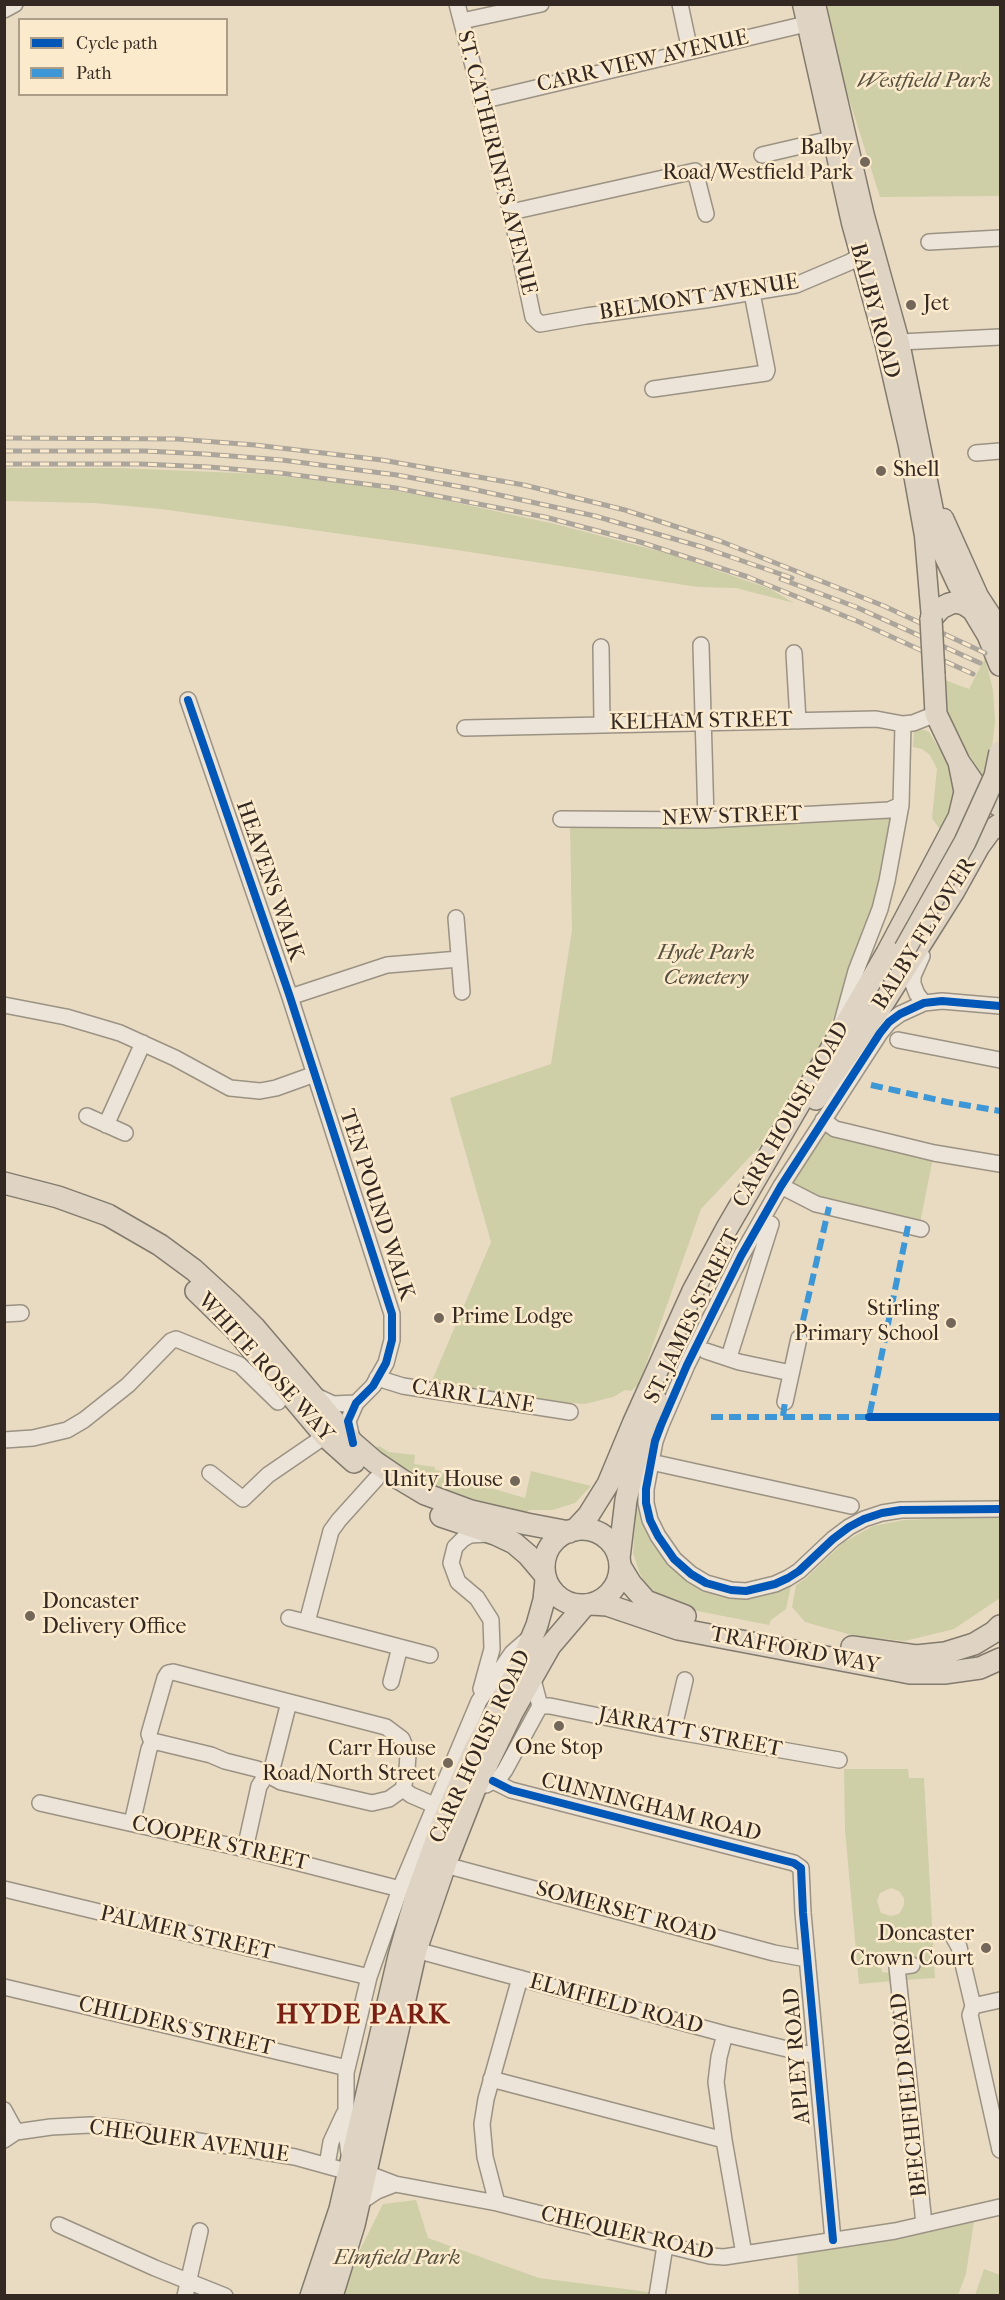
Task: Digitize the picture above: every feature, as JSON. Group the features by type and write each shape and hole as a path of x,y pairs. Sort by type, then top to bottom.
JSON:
{"highway":[{"path":"1000,665 988,635 973,610 956,602 941,608 932,619 936,714 959,762 977,788 1000,806"},
{"name":"BALBY FLYOVER","path":"905,949 965,842 995,776 1000,752"},
{"name":"CARR HOUSE ROAD","path":"572,1531 588,1516 608,1484 693,1291 727,1227 887,952 959,817 965,792 959,762"},
{"name":"BALBY FLYOVER","path":"817,1113 954,891 979,846 990,831 1000,824"},
{"name":"CARR HOUSE ROAD","path":"619,1562 626,1500 634,1466 648,1425 686,1337 715,1278 817,1113 905,949"},
{"name":"WHITE ROSE WAY","path":"4,1183 58,1197 108,1215 160,1245 194,1270 255,1328 353,1443 375,1462 434,1497 482,1513 572,1531"},
{"name":"WHITE ROSE WAY","path":"4,1197 45,1207 90,1223 134,1244 159,1261 195,1290 235,1329 326,1436 346,1456 405,1498 432,1512 514,1543 528,1555 545,1577"},
{"path":"590,1530 602,1535 612,1544 619,1562 615,1585 605,1598 588,1605 574,1604 559,1598 545,1577 546,1556 560,1537 572,1531 590,1530"},
{"name":"TRAFFORD WAY","path":"619,1562 632,1584 646,1601 668,1611 689,1618 876,1652 916,1656 945,1653 974,1644 1000,1626"},
{"name":"CARR HOUSE ROAD","path":"332,2295 359,2203 355,2171 399,1956 417,1893 441,1827 474,1751 521,1664 544,1600 545,1577"},
{"name":"CARR HOUSE ROAD","path":"311,2295 355,2171 417,1950 445,1865 474,1791 494,1747 532,1676 561,1631 588,1605"},
{"name":"TRAFFORD WAY","path":"588,1605 606,1605 678,1629 910,1673 944,1673 980,1668 1000,1659"}],"main road":[{"name":"BALBY ROAD","path":"802,4 831,139 860,256 892,344"},
{"name":"BALBY ROAD","path":"816,4 892,344 924,536 932,619"},
{"path":"860,256 864,251 868,234 865,216"},
{"path":"892,344 926,468 950,536 979,596 1000,628"},
{"path":"926,468 943,555 957,585 973,610"}],"street":[{"path":"4,10 15,4"},
{"name":"ST. CATHERINE'S AVENUE","path":"457,4 511,212 535,320"},
{"path":"462,21 541,4"},
{"path":"680,4 690,51"},
{"name":"CARR VIEW AVENUE","path":"481,101 806,24"},
{"path":"762,155 831,139"},
{"path":"511,212 695,171 705,214"},
{"path":"929,242 1000,238"},
{"name":"BELMONT AVENUE","path":"535,320 540,324 796,285 860,256"},
{"path":"653,389 766,373 752,293"},
{"path":"892,344 1000,337"},
{"path":"976,453 1000,452"},
{"path":"700,645 706,820"},
{"path":"601,647 602,723"},
{"path":"794,653 798,721"},
{"name":"HEAVENS WALK","path":"188,700 315,1074"},
{"name":"KELHAM STREET","path":"465,728 602,723 876,719 903,724 913,723 936,714"},
{"path":"841,1030 856,970 880,909 902,805 903,724"},
{"name":"NEW STREET","path":"561,819 706,820 889,810 902,805"},
{"path":"924,1003 917,994 913,976 954,891"},
{"path":"456,918 462,992"},
{"path":"290,997 387,965 459,959"},
{"name":"ST. JAMES STREET","path":"1000,1006 942,1001 924,1003 900,1014 889,1022 817,1113 781,1186 724,1287 665,1416 655,1441 646,1489 646,1503 657,1536 674,1559 691,1574 716,1586 746,1591 788,1578 849,1527 882,1513 901,1510 1000,1509"},
{"path":"4,1005 99,1026 143,1043 230,1088 260,1091 276,1088 315,1074"},
{"path":"898,1040 1000,1060"},
{"path":"106,1125 143,1043"},
{"name":"TEN POUND WALK","path":"315,1074 392,1314 393,1327 389,1354 373,1386 356,1403 348,1421 353,1443"},
{"path":"817,1113 835,1129 934,1153 1000,1164"},
{"path":"87,1116 125,1133"},
{"path":"781,1186 816,1204 921,1229"},
{"path":"729,1357 771,1224"},
{"path":"724,1287 748,1298"},
{"path":"4,1314 21,1313"},
{"path":"785,1402 799,1338"},
{"path":"4,1440 33,1438 67,1430 84,1420 128,1385 171,1341 176,1339 219,1354 240,1365 249,1371 278,1402"},
{"path":"706,1351 739,1362 790,1373"},
{"name":"CARR LANE","path":"377,1378 403,1386 570,1412"},
{"path":"309,1392 333,1404 356,1403"},
{"path":"210,1473 243,1499 268,1475 326,1436"},
{"path":"651,1462 840,1508"},
{"path":"307,1622 332,1531 376,1479"},
{"path":"355,2171 347,2148 345,2111 347,2065 369,1977 400,1889 479,1701 492,1642 491,1620 477,1598 458,1582 451,1563 456,1547 463,1539 470,1535 495,1534"},
{"path":"289,1617 430,1655"},
{"path":"479,1701 511,1655 532,1636"},
{"path":"492,1642 498,1652 511,1655"},
{"path":"391,1682 400,1647"},
{"path":"132,1823 152,1743 149,1734 168,1673 386,1727 402,1739 408,1754 407,1770 403,1789 388,1799 372,1803 281,1782 257,1769 211,1755 157,1742 152,1743"},
{"path":"474,1791 493,1781 505,1770 540,1706 532,1676"},
{"path":"673,1731 685,1680"},
{"path":"244,1849 259,1786 273,1765 289,1702"},
{"name":"JARRATT STREET","path":"540,1706 839,1760"},
{"name":"CUNNINGHAM ROAD","path":"493,1781 511,1790 794,1863 801,1868"},
{"path":"403,1789 434,1805"},
{"name":"COOPER STREET","path":"40,1803 244,1849 400,1889"},
{"name":"SOMERSET ROAD","path":"445,1865 774,1953 807,1959"},
{"name":"APLEY ROAD","path":"801,1868 807,1959 833,2240"},
{"name":"PALMER STREET","path":"4,1889 369,1977"},
{"path":"954,1938 959,1947 973,2006 970,2014 1000,2141"},
{"name":"ELMFIELD ROAD","path":"417,1950 725,2034 816,2056"},
{"name":"BEECHFIELD ROAD","path":"898,1966 924,2224"},
{"path":"497,2203 485,2157 483,2112 519,1978"},
{"name":"CHILDERS STREET","path":"4,1987 343,2067 347,2065"},
{"path":"973,2006 1000,2000"},
{"path":"725,2034 718,2057 716,2082 744,2253"},
{"path":"491,2079 724,2140"},
{"name":"CHEQUER AVENUE","path":"4,2110 10,2136 51,2127 90,2125 120,2128 295,2157 342,2170 355,2171"},
{"path":"327,2165 331,2142 345,2111"},
{"name":"CHEQUER ROAD","path":"355,2171 395,2184 497,2203 665,2246 724,2257 924,2224 1000,2207"},
{"path":"359,2203 377,2191 395,2184"},
{"path":"59,2226 155,2268 186,2288 225,2295"},
{"path":"186,2288 200,2231"},
{"path":"657,2295 665,2246"}],"green space":[{"name":"Westfield Park","path":"827,5 1000,5 1000,196 880,197 843,80"},
{"path":"5,468 120,468 260,474 354,484 425,496 555,524 670,554 770,589 794,603 736,588 698,587 450,549 161,509 94,503 5,501"},
{"path":"985,658 993,690 995,722 991,756 984,778 954,731 942,679 969,689"},
{"path":"914,729 929,732 958,780 960,789 943,834 932,818 937,769 930,755 922,749 913,747"},
{"name":"Hyde Park Cemetery","path":"895,815 873,913 819,1055 777,1128 701,1209 639,1384 631,1391 625,1390 613,1397 585,1404 428,1390 491,1242 450,1098 551,1064 572,930 570,827 705,827"},
{"path":"835,1129 934,1153 919,1228 806,1199 793,1182 824,1132"},
{"path":"379,1446 389,1452 415,1455 414,1464 435,1467 435,1470 458,1480 459,1484 494,1489 525,1498 531,1471 591,1486 575,1503 552,1510 530,1510 522,1514 446,1496 372,1449"},
{"path":"637,1499 644,1524 667,1562 684,1579 725,1597 756,1596 791,1586 786,1609 771,1620 769,1625 667,1605 651,1593 640,1574 633,1553"},
{"path":"1000,1516 1000,1598 954,1629 905,1641 855,1636 805,1622 792,1607 796,1585 844,1542 873,1526 904,1520"},
{"path":"844,1769 908,1769 909,1778 924,1778 935,1978 904,1980 914,1960 881,1964 882,1972 890,1973 893,1981 859,1984 845,1830","holes":["891,1888 899,1891 904,1898 904,1905 899,1914 891,1916 881,1913 877,1901 880,1893"]},
{"name":"Elmfield Park","path":"416,2200 428,2238 539,2278 672,2295 337,2296 383,2204"},
{"path":"974,2221 966,2274 958,2295 799,2295 797,2254 877,2241"},
{"path":"984,2269 1000,2275 1000,2295 975,2295"}],"railway":[{"path":"4,438 177,439 255,445 382,460 524,485 625,510 720,541 884,606 985,653"},
{"path":"4,451 145,451 205,454 282,460 397,475 595,516 702,547 792,578"},
{"path":"4,464 141,464 280,473 396,488 545,517 640,542 748,577 857,621 973,674"},
{"path":"781,579 856,607 980,663"}],"marked path":[{"path":"871,1085 1000,1111"},
{"path":"799,1338 829,1207"},
{"path":"711,1417 869,1417 908,1226"},
{"path":"783,1416 785,1402"}],"cycle path":[{"path":"188,700 290,997 392,1314 392,1340 386,1363 373,1386 356,1403 348,1421 353,1443"},
{"path":"1000,1006 942,1001 924,1003 900,1014 880,1033 781,1186 741,1256 687,1365 661,1425 655,1441 646,1489 650,1520 674,1559 706,1583 731,1590 746,1591 775,1584 788,1578 849,1527 882,1513 901,1510 1000,1509"},
{"path":"869,1417 1000,1417"},
{"path":"493,1781 511,1790 794,1863 801,1868 803,1913 833,2240"}],"place":[{"name":"Balby Road/Westfield Park","path":"865,162"},
{"name":"Jet","path":"911,305"},
{"name":"Shell","path":"881,471"},
{"name":"Prime Lodge","path":"439,1318"},
{"name":"Stirling Primary School","path":"951,1323"},
{"name":"Unity House","path":"515,1481"},
{"name":"Doncaster Delivery Office","path":"30,1616"},
{"name":"One Stop","path":"559,1726"},
{"name":"Carr House Road/North Street","path":"448,1763"},
{"name":"Doncaster Crown Court","path":"986,1948"}],"district":[{"name":"HYDE PARK","path":"363,2016"}]}
